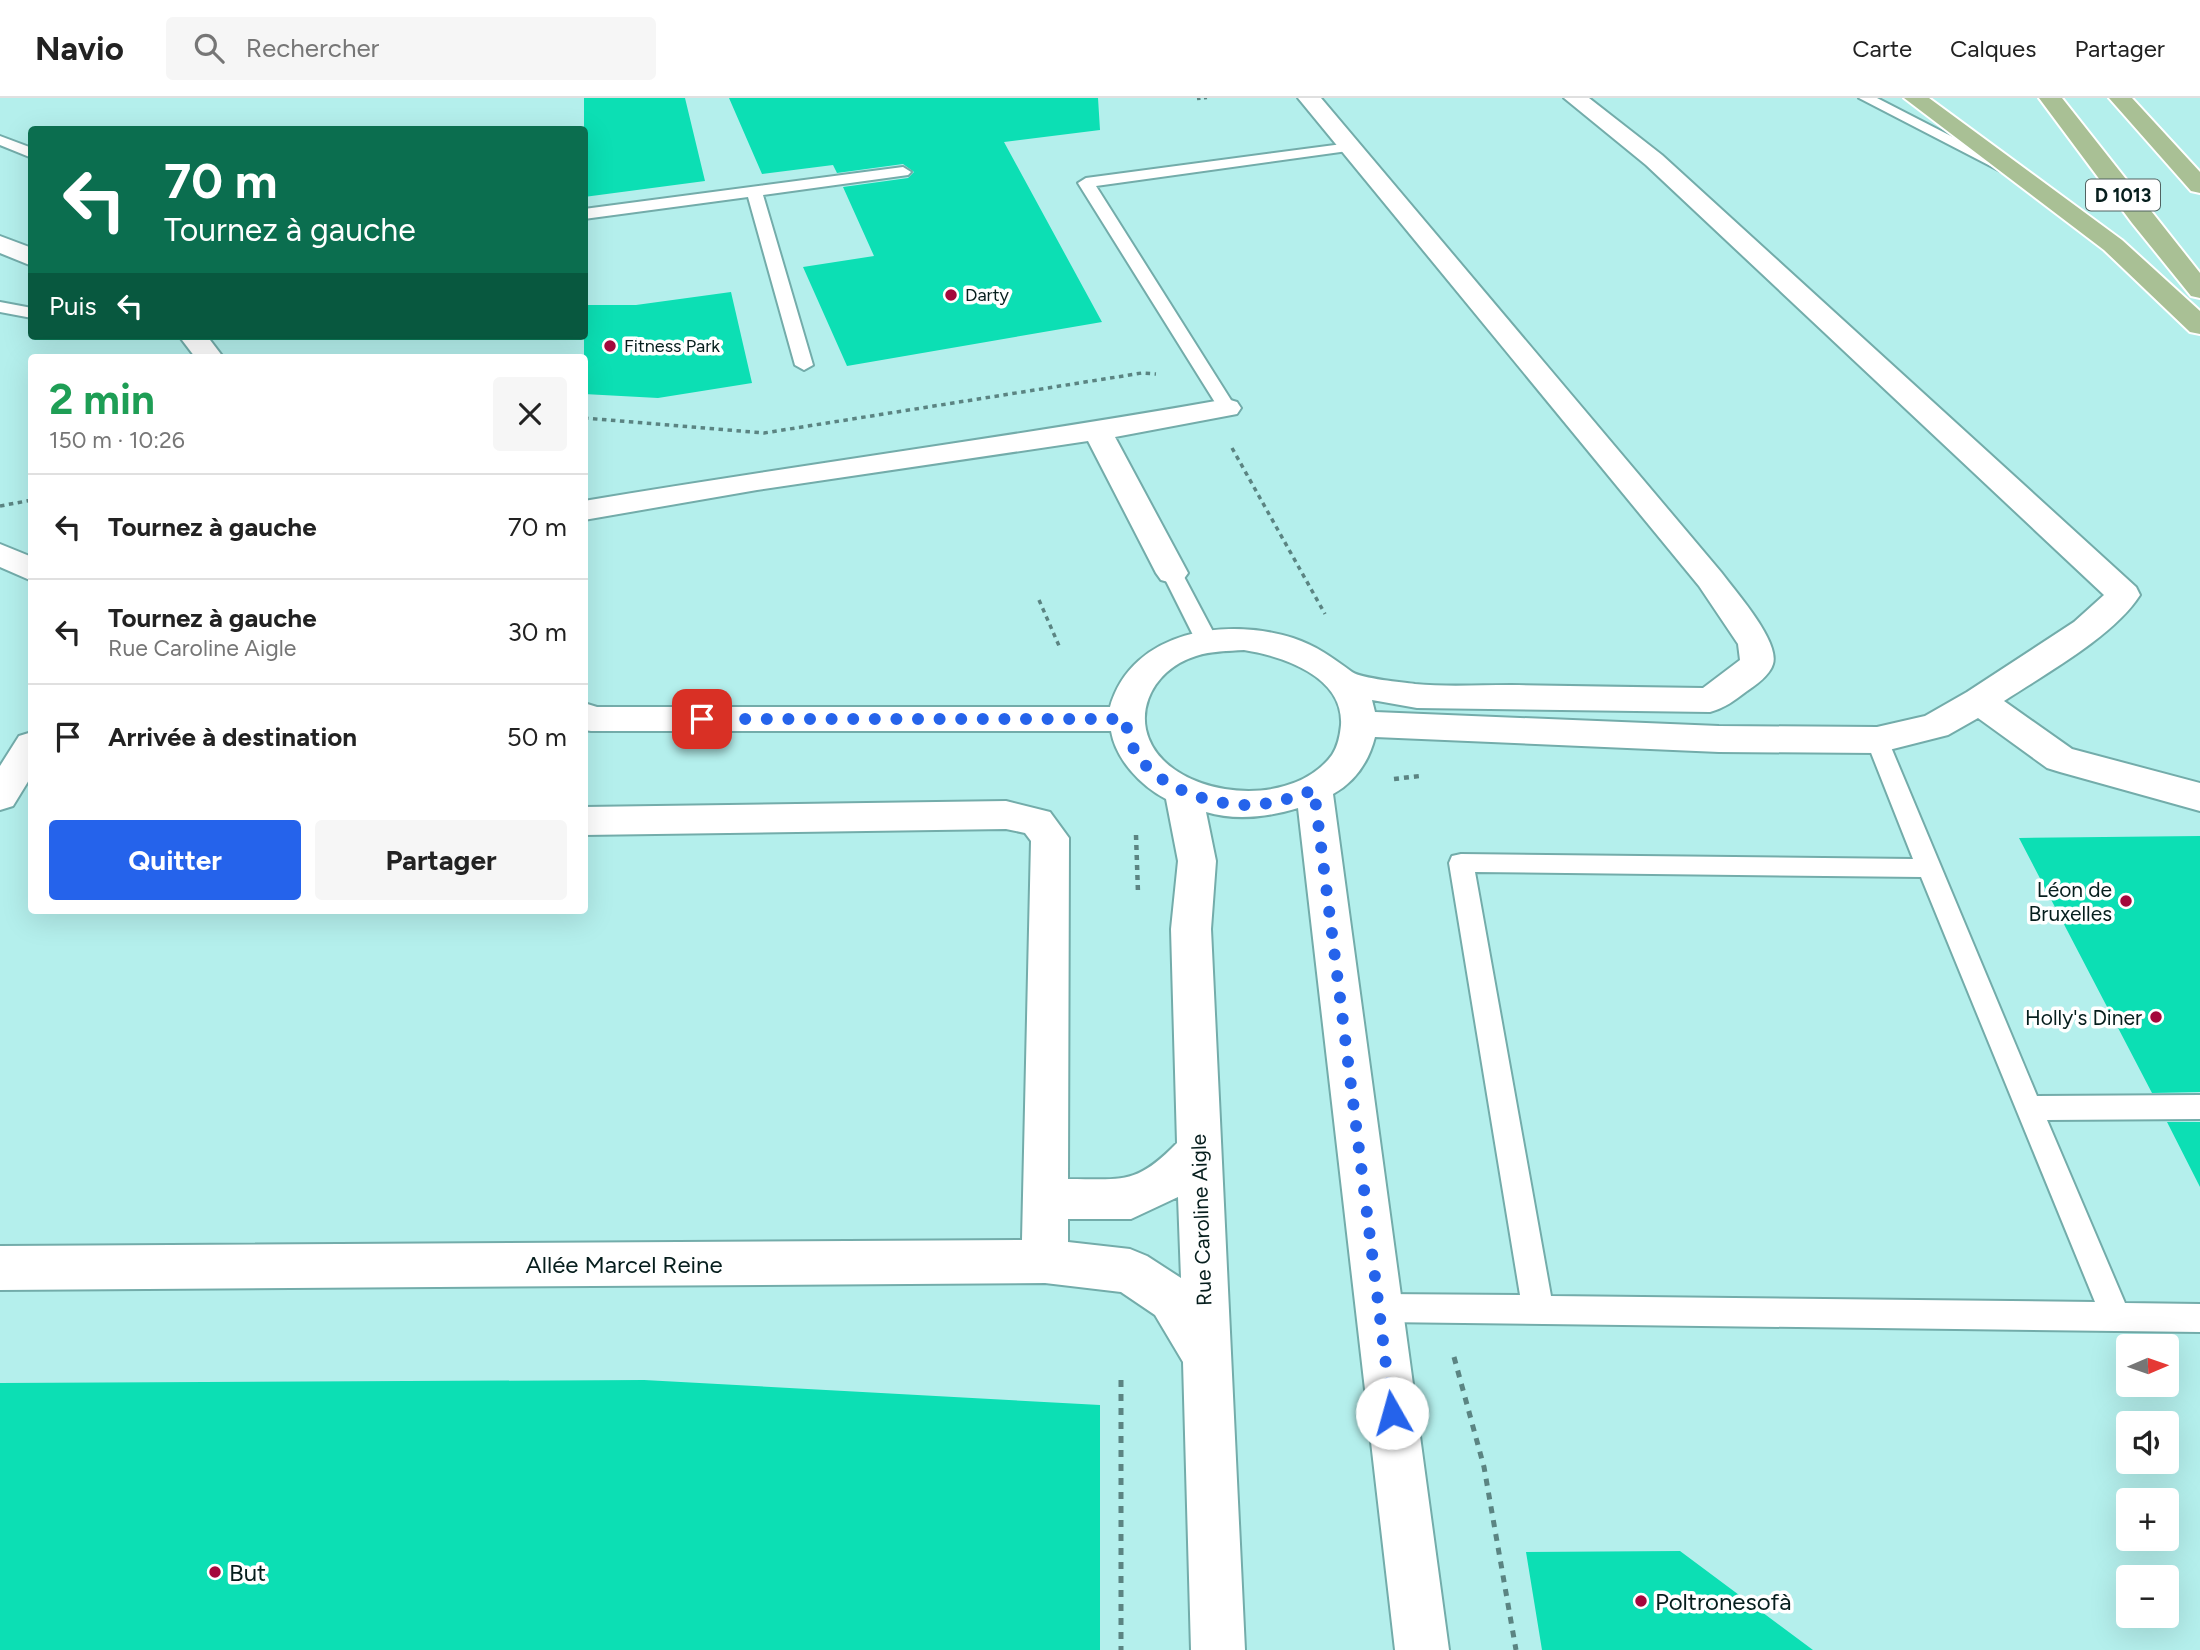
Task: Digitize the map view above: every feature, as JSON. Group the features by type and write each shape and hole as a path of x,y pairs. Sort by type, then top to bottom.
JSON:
{"main road":[{"path":"1915,98 2113,245 2200,326"},
{"name":"D 1013","path":"2050,98 2141,218 2200,290"},
{"name":"D 1013","path":"2120,98 2200,186"}],"street":[{"path":"1309,98 1710,579 1755,643 1757,663 1746,675 1710,700 1417,696 1344,684"},
{"path":"1360,724 1718,739 1877,740 1935,726 1979,701 2086,630 2124,595 1654,160 1575,98"},
{"path":"0,244 28,255"},
{"path":"196,340 207,354"},
{"path":"588,510 757,481 1097,431 1227,408"},
{"path":"1097,431 1172,573"},
{"path":"0,554 28,569"},
{"path":"1244,639 1280,645 1312,659 1344,684 1356,705 1360,724 1355,749 1340,772 1314,790 1284,801 1251,805 1215,801 1183,791 1152,771 1132,746 1125,719 1129,692 1147,669 1174,652 1207,641 1244,639"},
{"path":"1979,701 2060,758 2200,797"},
{"path":"588,717 1125,719"},
{"path":"0,796 28,751"},
{"path":"1314,790 1422,1650"},
{"path":"0,808 28,791"},
{"name":"Rue Caroline Aigle","path":"1183,791 1197,861 1191,929 1217,1650"},
{"path":"588,821 1006,815 1037,822 1051,838 1045,1261"},
{"path":"1045,1199 1131,1199 1171,1180 1199,1150"},
{"name":"Allée Marcel Reine","path":"0,1268 1045,1261 1130,1271 1172,1299 1206,1356"}],"lane":[{"path":"1866,98 2020,176"},
{"path":"0,140 28,152"},
{"path":"1227,408 1086,183 1350,147"},
{"path":"588,213 903,172"},
{"path":"754,192 804,365"},
{"path":"0,307 28,312"},
{"path":"1172,573 1207,641"},
{"path":"1877,740 1928,868 2118,1319"},
{"path":"1538,1310 1461,863 1928,868"},
{"path":"2028,1108 2200,1107"},
{"path":"1380,1308 2200,1318"}],"path":[{"path":"1197,99 1207,98"},
{"path":"588,418 764,433 1142,373 1166,374"},
{"path":"0,506 28,501"},
{"path":"1039,600 1060,648"},
{"path":"1121,1380 1121,1650"}],"building":[{"path":"584,98 685,98 705,181 588,196 588,126 584,126"},
{"path":"729,98 1098,98 1100,130 1004,142 1102,322 847,366 803,267 874,256 843,187 908,178 914,172 903,164 837,173 833,165 762,174"},
{"name":"Fitness Park","path":"731,292 752,383 658,398 588,394 588,354 584,354 584,340 588,340 588,305 636,305"},
{"name":"Léon de Bruxelles","path":"2200,836 2200,1092 2152,1093 2019,838"},
{"path":"2167,1122 2200,1122 2200,1187"},
{"path":"644,1380 1100,1405 1100,1650 0,1650 0,1383"},
{"name":"Poltronesofà","path":"1680,1551 1813,1650 1542,1650 1526,1552"}],"place":[{"name":"Darty","path":"951,295"},
{"name":"Fitness Park","path":"610,346"},
{"name":"Léon de Bruxelles","path":"2126,901"},
{"name":"Holly's Diner","path":"2156,1017"},
{"name":"But","path":"215,1572"},
{"name":"Poltronesofà","path":"1641,1601"}],"route":[{"path":"702,719 1125,719 1132,746 1152,771 1183,791 1215,801 1251,805 1284,801 1314,790 1392,1413"}]}
